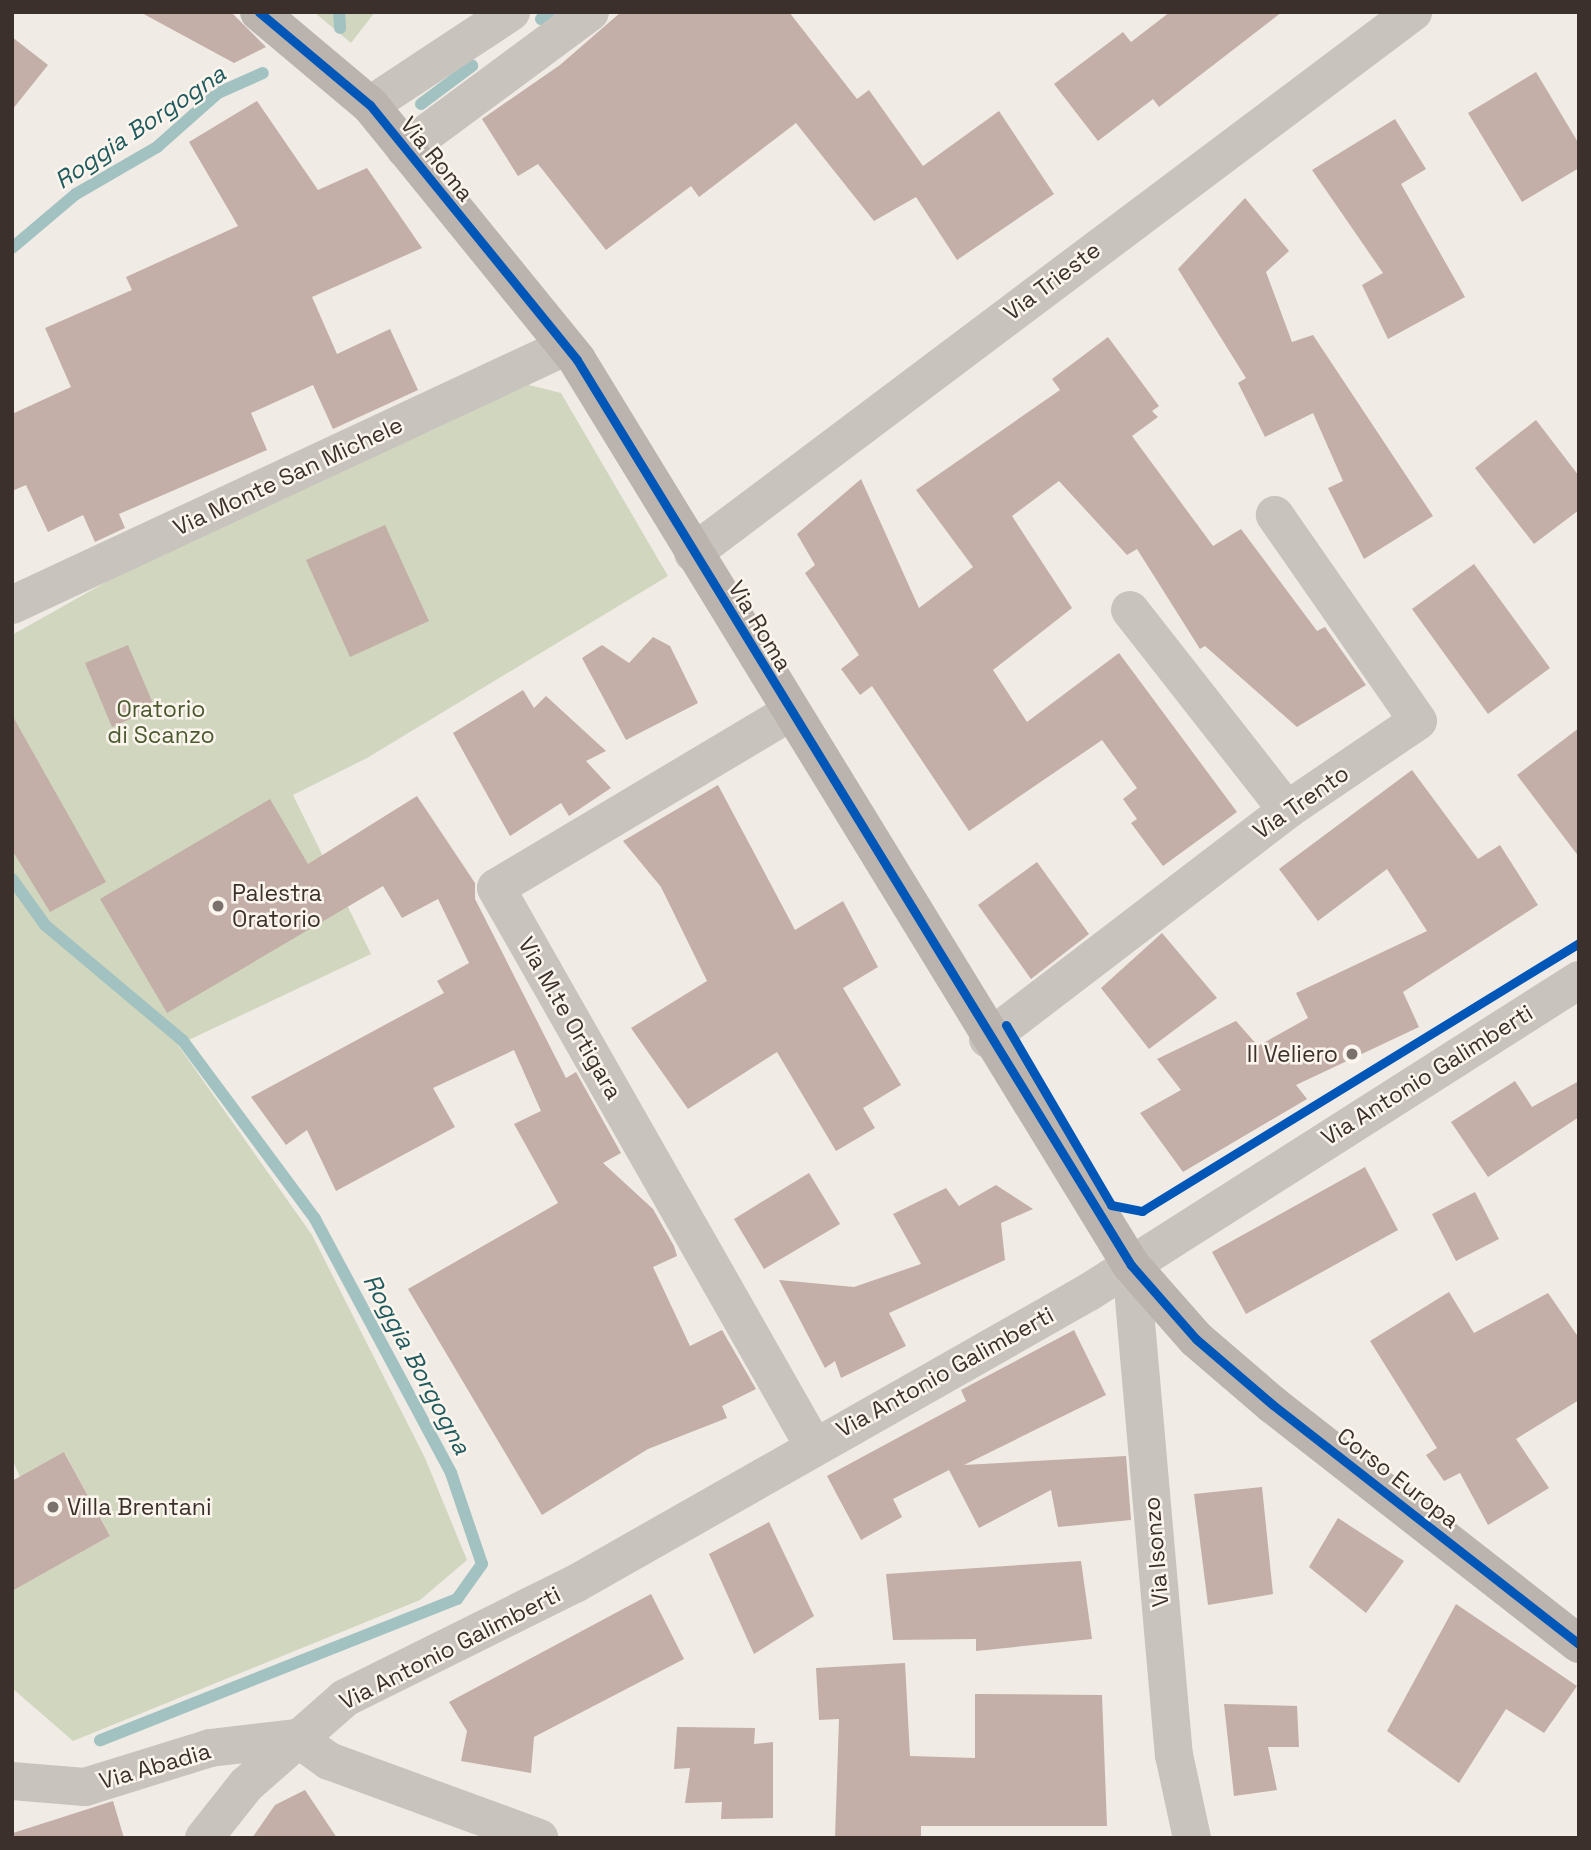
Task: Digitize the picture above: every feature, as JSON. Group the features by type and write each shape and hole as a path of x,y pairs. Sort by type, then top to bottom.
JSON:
{"street":[{"name":"Via Roma","path":"259,12 370,106 565,347 988,1039 1131,1265 1196,1339"},
{"path":"405,149 590,12"},
{"name":"Via Trieste","path":"693,553 1413,12"},
{"path":"370,106 492,18 520,65"},
{"name":"Via Monte San Michele","path":"12,605 565,347"},
{"name":"Via Trento","path":"988,1039 1287,810 1418,721 1275,516"},
{"path":"1130,610 1287,810"},
{"name":"Via M.te Ortigara","path":"789,713 496,888 813,1445"},
{"name":"Via Antonio Galimberti","path":"204,1838 246,1785 345,1698 575,1584 813,1445 1131,1265 1579,980"},
{"name":"Via Isonzo","path":"1131,1265 1174,1755 1192,1838"},
{"name":"Corso Europa","path":"1196,1339 1578,1643"},
{"path":"297,1738 329,1762 539,1838"},
{"name":"Via Abadia","path":"12,1782 85,1787 210,1748 297,1738"}],"green space":[{"path":"314,12 375,12 351,43"},
{"name":"Oratorio di Scanzo","path":"509,380 561,393 668,576 367,758 293,795 371,954 178,1045 312,1235 425,1458 467,1560 420,1600 73,1741 12,1688 12,1580 17,1588 110,1536 65,1453 20,1477 12,1459 12,635 241,506"}],"building":[{"path":"140,12 231,12 266,47 234,63"},
{"path":"621,12 789,12 857,99 869,90 923,166 999,111 1054,194 957,260 916,197 874,221 796,123 699,197 691,186 606,250 538,164 518,176 482,119 560,65"},
{"path":"1170,12 1282,12 1159,107 1153,99 1098,141 1054,84 1123,32 1131,42"},
{"path":"12,37 48,65 12,110"},
{"path":"1536,72 1579,144 1579,168 1522,202 1468,113"},
{"path":"257,101 318,190 367,168 422,248 312,297 337,354 390,329 418,390 333,429 313,385 251,413 267,450 119,514 125,528 95,542 83,515 48,532 26,485 12,491 12,414 71,387 45,328 132,290 126,277 238,226 189,142"},
{"path":"1395,119 1426,169 1401,184 1465,297 1388,339 1362,285 1383,273 1312,170"},
{"path":"1245,198 1289,251 1266,272 1292,342 1313,335 1433,516 1364,559 1328,488 1343,481 1313,413 1265,437 1238,383 1246,378 1178,269"},
{"path":"1108,337 1159,406 1152,411 1158,417 1132,436 1213,546 1241,529 1317,631 1325,627 1366,685 1297,727 1205,646 1200,649 1137,549 1127,555 1059,481 1012,516 1072,608 993,670 1027,722 1119,653 1237,812 1163,866 1131,823 1137,819 1123,799 1137,788 1102,740 969,831 872,686 860,695 841,669 859,655 805,573 815,565 797,534 861,479 919,608 973,567 916,490 1060,390 1052,379"},
{"path":"1536,420 1579,476 1579,510 1534,544 1475,468"},
{"path":"385,525 429,621 350,657 306,560"},
{"path":"1474,564 1550,668 1488,714 1412,609"},
{"path":"653,637 670,646 698,703 626,740 582,658 602,645 629,663"},
{"path":"128,645 155,708 112,727 85,663"},
{"path":"523,690 534,708 546,696 606,751 586,761 611,788 569,816 561,803 510,836 453,733"},
{"path":"12,715 106,882 50,912 12,850"},
{"path":"1579,728 1579,857 1517,775"},
{"path":"1412,770 1478,859 1500,845 1538,905 1403,992 1419,1027 1296,1085 1307,1099 1183,1172 1140,1113 1181,1090 1157,1059 1236,1021 1258,1046 1308,1018 1296,993 1427,931 1387,869 1318,921 1279,869"},
{"path":"718,785 795,930 843,901 878,967 843,988 901,1085 863,1108 875,1128 836,1151 777,1052 688,1109 631,1028 707,981 661,887 623,841"},
{"path":"417,796 475,883 475,899 566,1078 576,1072 621,1153 603,1163 653,1209 674,1246 677,1256 653,1267 690,1346 722,1330 756,1389 722,1406 727,1418 648,1449 542,1515 408,1289 558,1203 514,1124 541,1111 514,1050 433,1088 455,1127 336,1191 307,1130 286,1145 251,1097 444,993 437,981 469,963 438,899 402,918 383,886 167,1013 100,899 270,799 308,864"},
{"path":"1037,862 1089,934 1031,979 978,905"},
{"path":"1162,933 1217,998 1149,1049 1101,988"},
{"path":"1515,1081 1532,1107 1579,1081 1579,1117 1488,1177 1451,1122"},
{"path":"1365,1167 1398,1230 1246,1314 1212,1252"},
{"path":"809,1173 840,1224 764,1269 734,1219"},
{"path":"996,1185 1033,1209 1001,1223 1005,1260 889,1313 906,1346 841,1378 835,1361 825,1368 779,1280 854,1287 921,1264 893,1214 946,1188 959,1206"},
{"path":"1475,1192 1499,1239 1456,1261 1432,1214"},
{"path":"1449,1292 1474,1333 1548,1293 1579,1338 1579,1400 1516,1439 1549,1488 1488,1525 1460,1473 1444,1481 1426,1455 1437,1448 1370,1341"},
{"path":"1074,1330 1106,1395 964,1465 1126,1456 1131,1520 1058,1527 1051,1490 979,1528 949,1470 893,1499 902,1517 861,1540 827,1476 966,1401 961,1390"},
{"name":"Villa Brentani","path":"64,1452 110,1536 12,1591 12,1481"},
{"path":"1262,1487 1273,1594 1208,1605 1194,1494"},
{"path":"1338,1518 1404,1561 1366,1613 1309,1567"},
{"path":"769,1522 814,1616 754,1654 709,1554"},
{"path":"1081,1561 1092,1639 976,1651 976,1639 893,1640 886,1574"},
{"path":"651,1594 684,1659 534,1737 531,1773 461,1761 467,1731 449,1702"},
{"path":"1456,1604 1577,1686 1544,1733 1506,1709 1459,1783 1387,1731"},
{"path":"905,1663 910,1756 975,1758 975,1694 1102,1695 1107,1826 921,1826 921,1838 835,1838 839,1719 819,1720 816,1668"},
{"path":"1224,1704 1297,1706 1299,1747 1268,1747 1277,1790 1234,1796"},
{"path":"677,1727 755,1728 754,1744 773,1742 773,1818 721,1819 722,1802 685,1803 690,1768 674,1769"},
{"path":"305,1790 337,1838 252,1838 275,1805"},
{"path":"113,1801 124,1838 13,1838 13,1833"}],"waterway":[{"name":"Roggia Borgogna","path":"339,12 340,28"},
{"path":"541,19 549,12"},
{"path":"421,104 472,66"},
{"name":"Roggia Borgogna","path":"12,248 76,194 157,147 218,93 263,73"},
{"name":"Roggia Borgogna","path":"12,879 45,925 183,1041 315,1219 451,1473 482,1564 457,1599 100,1740"}],"cycle path":[{"path":"259,12 370,105 577,360 1131,1265 1196,1339 1273,1405 1579,1644"},
{"path":"1006,1025 1111,1205 1142,1211 1579,943"}],"place":[{"name":"Palestra Oratorio","path":"218,906"},
{"name":"Il Veliero","path":"1352,1054"},
{"name":"Villa Brentani","path":"53,1507"}]}
